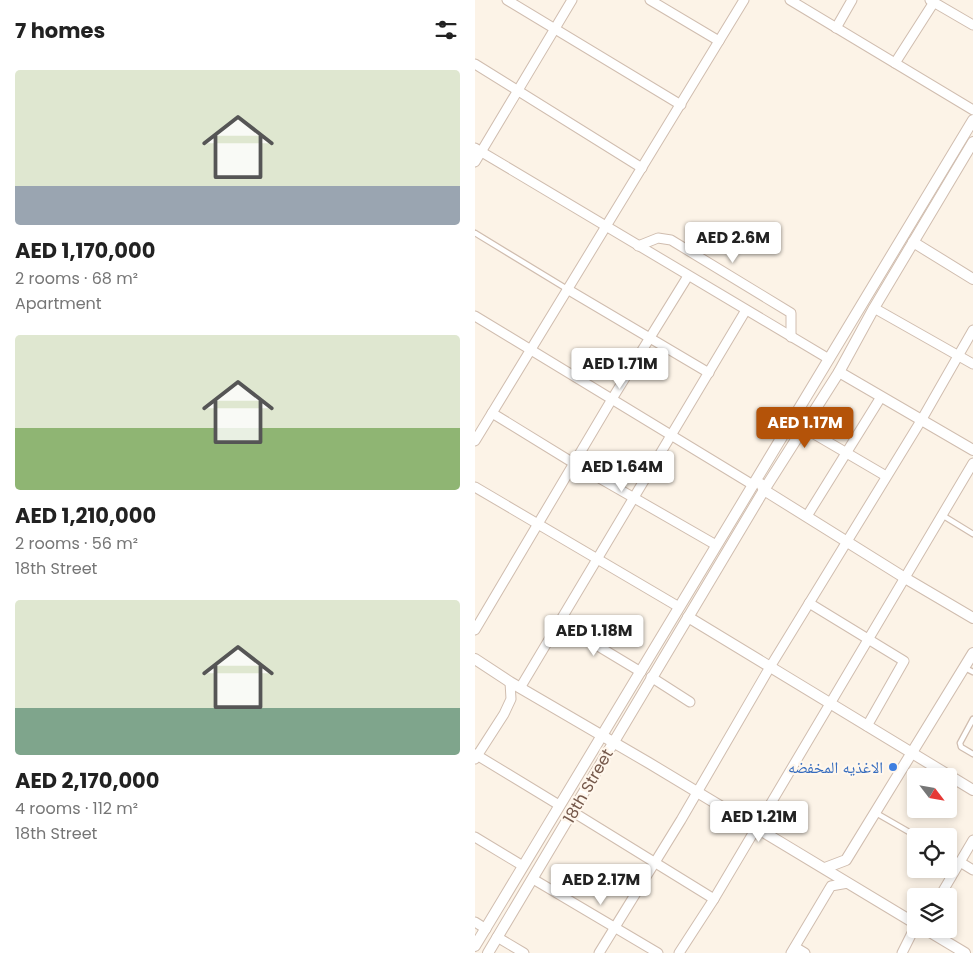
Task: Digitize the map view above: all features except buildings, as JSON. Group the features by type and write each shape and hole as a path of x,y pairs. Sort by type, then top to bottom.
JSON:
{"street":[{"path":"507,0 681,105"},
{"path":"475,162 478,150 518,90 573,0"},
{"path":"650,0 719,41"},
{"path":"475,441 744,0"},
{"path":"790,0 973,110"},
{"path":"836,28 853,0"},
{"path":"894,62 931,1 973,25"},
{"path":"475,64 641,168"},
{"path":"475,946 973,120"},
{"path":"475,659 510,682 613,742 764,490 839,372 874,308 973,142"},
{"path":"478,150 829,359"},
{"path":"638,246 658,238 671,240 791,313 791,337"},
{"path":"913,242 973,279"},
{"path":"475,630 612,399 688,276"},
{"path":"567,289 709,373"},
{"path":"874,308 973,364"},
{"path":"520,688 746,310"},
{"path":"475,316 753,485"},
{"path":"599,953 973,330"},
{"path":"839,372 973,450"},
{"path":"807,516 881,397"},
{"path":"492,413 575,464 716,545"},
{"path":"804,428 885,476"},
{"path":"767,461 760,480 764,490 973,618"},
{"path":"679,953 714,899 755,826 973,463"},
{"path":"475,487 596,560 679,607"},
{"path":"809,603 905,661 867,726"},
{"path":"688,617 973,790"},
{"path":"558,622 641,672"},
{"path":"825,868 847,860 911,752 969,670 973,653"},
{"path":"651,677 690,702"},
{"path":"510,682 511,699 504,714 476,756 559,805"},
{"name":"18th Street","path":"488,953 613,742 825,868 907,919"},
{"path":"573,812 654,864 714,899"},
{"path":"475,836 523,866"},
{"path":"944,888 973,840"},
{"path":"959,862 973,870"},
{"path":"533,879 658,953"},
{"path":"805,953 793,950 831,886 848,883"},
{"path":"475,922 486,929"},
{"path":"497,937 524,953"},
{"path":"902,953 910,938"},
{"path":"940,938 965,953"}],"lane":[{"path":"475,233 567,289"},
{"path":"942,515 973,534"},
{"path":"973,719 960,743 961,747 973,754"},
{"path":"875,812 907,831"}],"place":[{"name":"الاغذيه المخفضه","path":"893,767"}]}
